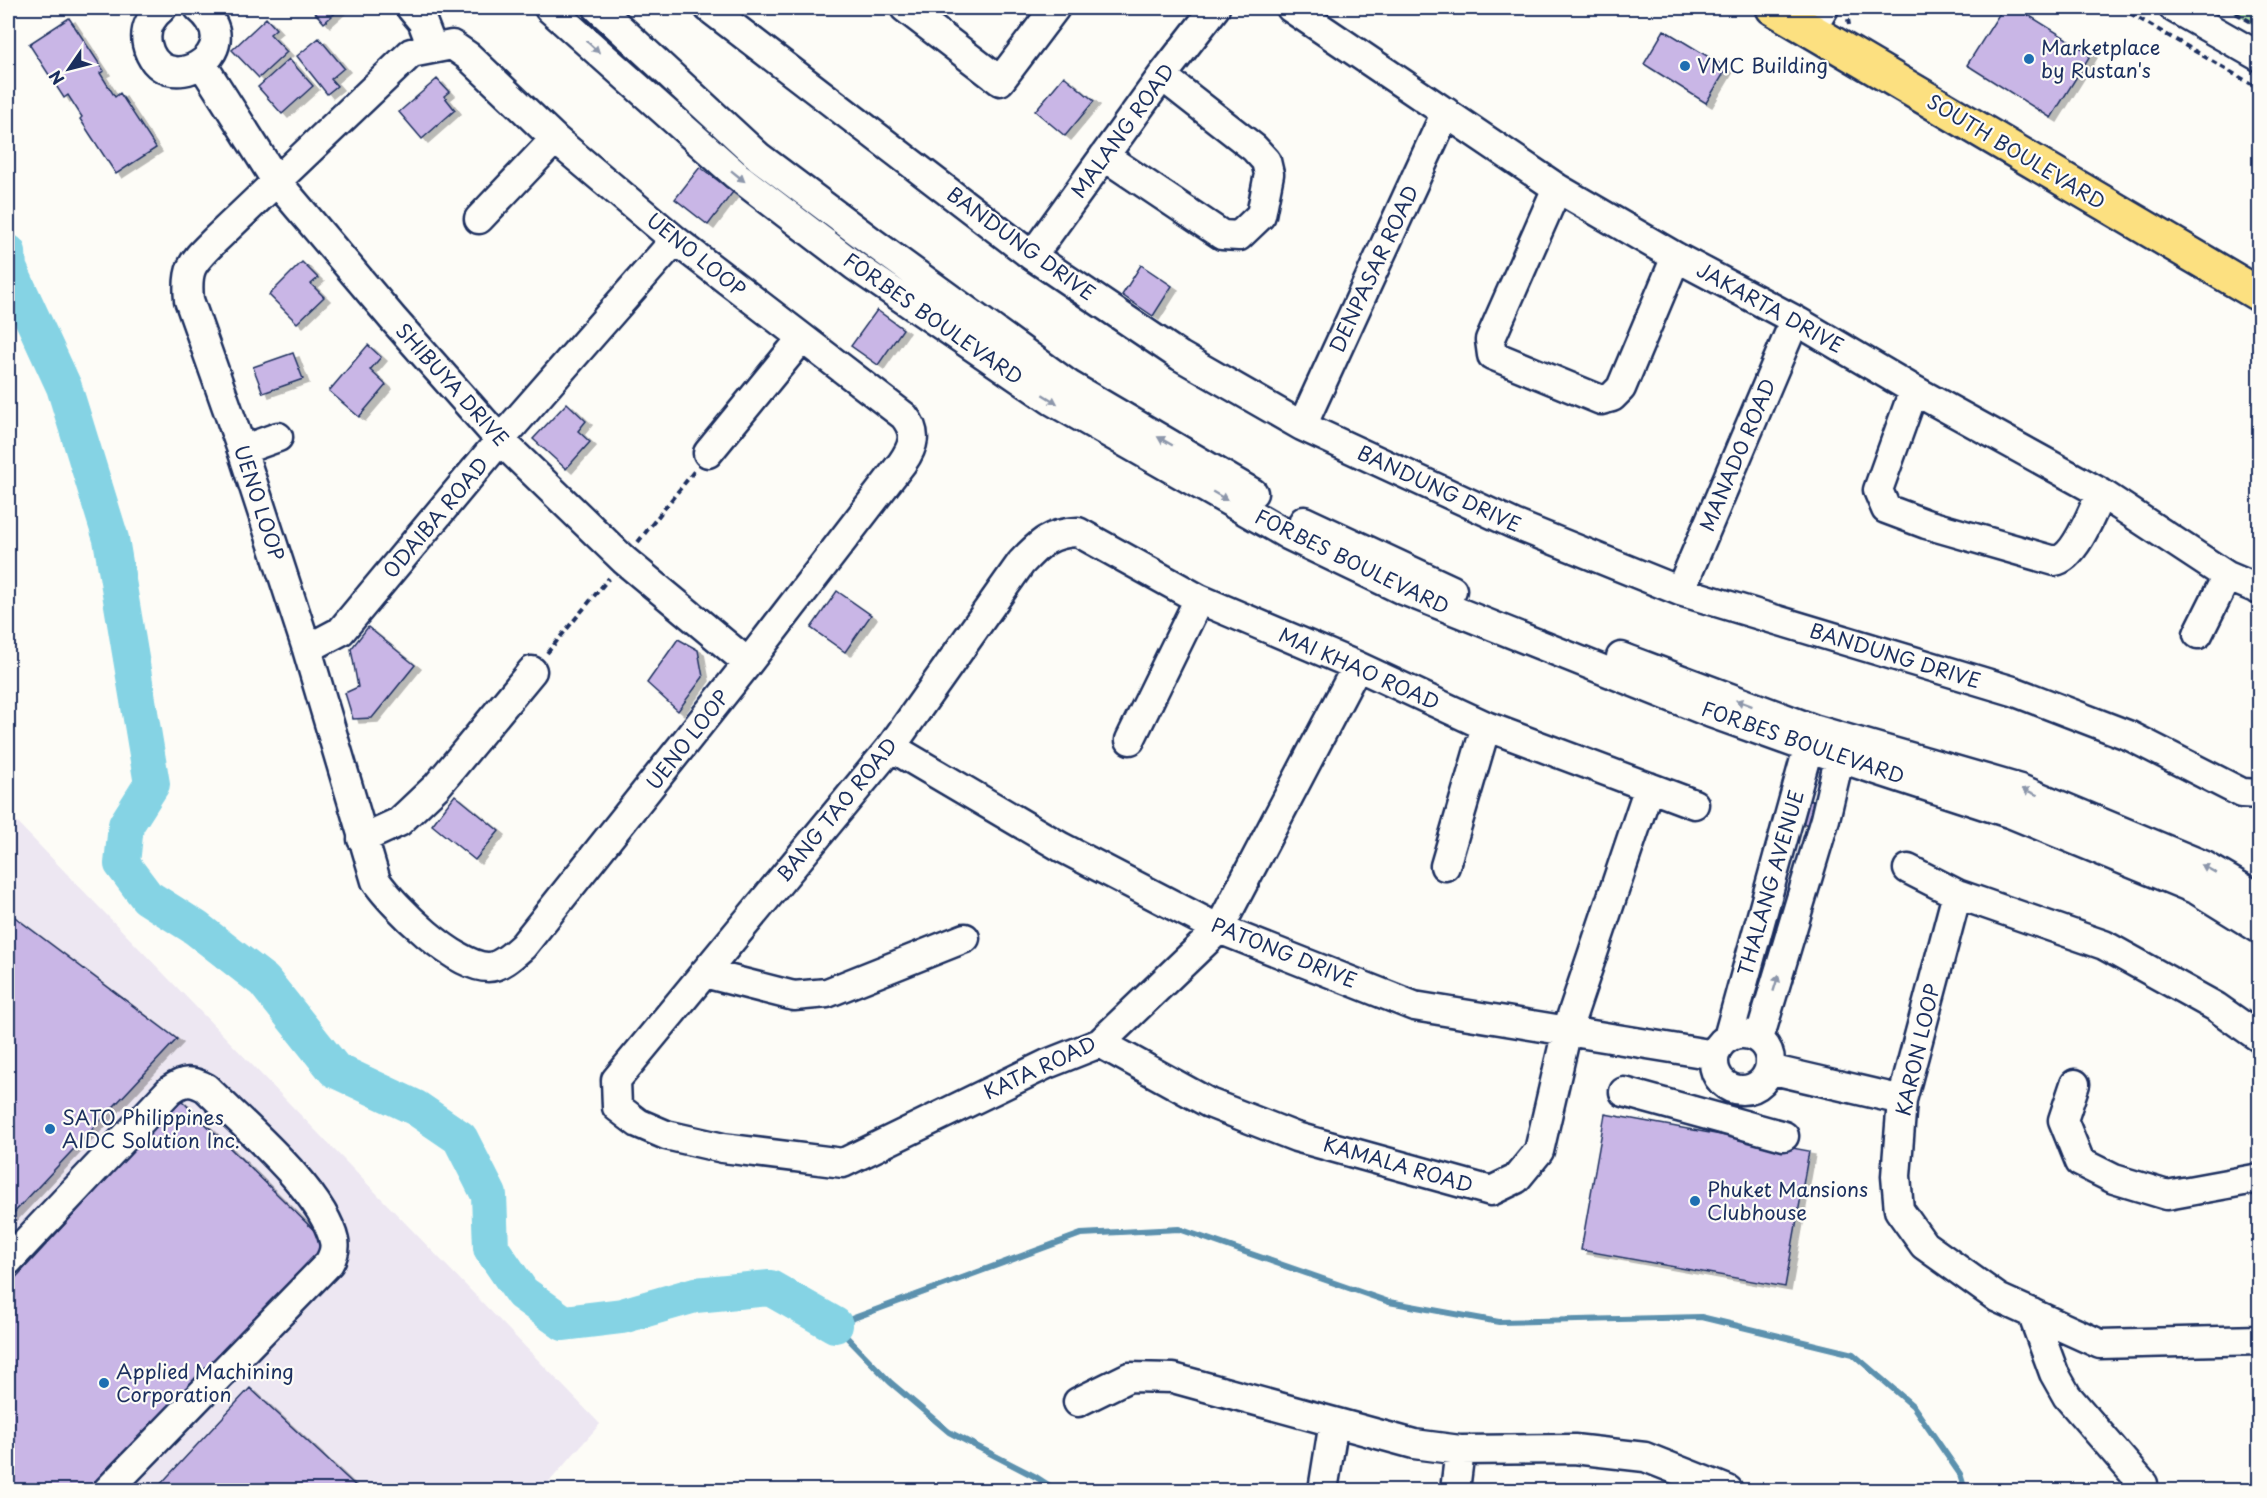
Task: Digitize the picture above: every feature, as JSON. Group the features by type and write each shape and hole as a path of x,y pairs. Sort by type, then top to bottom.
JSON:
{"main road":[{"name":"SOUTH BOULEVARD","path":"1781,9 1817,19 2259,295"}],"street":[{"path":"162,8 148,24 146,35 152,57 170,70 192,70 210,56 214,45 214,13"},
{"path":"411,8 422,21 432,47"},
{"name":"FORBES BOULEVARD","path":"549,8 736,176 855,266 1051,400 1288,535 1403,590 1563,656 1811,739 2020,789 2205,866 2259,898"},
{"name":"FORBES BOULEVARD","path":"598,8 759,157 1069,385 1287,512 1434,582 1811,739"},
{"path":"904,8 1000,81 1055,8"},
{"name":"MALANG ROAD","path":"1032,256 1162,76 1215,8"},
{"name":"JAKARTA DRIVE","path":"1291,8 1557,188 1676,257 1795,320 1914,390 2101,493 2227,576 2259,590"},
{"path":"2174,8 2259,57"},
{"name":"BANDUNG DRIVE","path":"726,13 1032,256 1180,356 1302,426 1514,524 1680,591 2013,691 2130,736 2242,793 2259,794"},
{"name":"UENO LOOP","path":"452,45 468,56 555,139 675,240 904,416 911,424 914,436 912,449 748,663 523,946 499,963 489,967 472,963 435,940 409,920 391,902 376,881 307,649 242,450 189,300 187,276 199,257 215,240 411,53 432,47 452,45"},
{"name":"SHIBUYA DRIVE","path":"202,64 278,182 393,319 500,440 624,560 748,663"},
{"path":"1104,156 1222,235 1239,237 1261,215 1269,174 1266,161 1254,148 1162,76"},
{"name":"DENPASAR ROAD","path":"1302,426 1446,112"},
{"path":"479,219 555,139"},
{"path":"1557,188 1490,340 1492,355 1601,400 1612,397 1621,388 1676,257"},
{"name":"ODAIBA ROAD","path":"307,649 341,631 500,440 675,240"},
{"name":"MANADO ROAD","path":"1680,591 1795,320"},
{"path":"708,453 802,338"},
{"path":"1914,390 1878,490 1886,509 2055,561 2065,557 2077,541 2101,493"},
{"path":"242,450 278,437"},
{"name":"MAI KHAO ROAD","path":"1078,532 1198,598 1357,666 1486,726 1694,804"},
{"name":"BANG TAO ROAD","path":"617,1107 616,1080 891,747 1021,562 1040,543 1059,533 1078,532"},
{"path":"2198,634 2227,576"},
{"path":"1130,740 1198,598"},
{"name":"KATA ROAD","path":"617,1107 638,1123 666,1135 723,1149 843,1163 1047,1064 1100,1043 1220,929 1357,666"},
{"path":"362,839 399,822 437,786 532,671"},
{"path":"1445,866 1486,726"},
{"name":"THALANG AVENUE","path":"1721,1046 1811,739"},
{"name":"PATONG DRIVE","path":"891,747 1061,848 1220,929 1414,1006 1567,1030 1721,1046"},
{"name":"FORBES BOULEVARD","path":"1842,747 2197,890 2259,929"},
{"name":"THALANG AVENUE","path":"1759,1039 1825,819 1842,747"},
{"name":"KAMALA ROAD","path":"1100,1043 1209,1103 1296,1137 1491,1191 1515,1179 1539,1151 1567,1030 1649,787"},
{"path":"1908,869 1958,894 2104,945 2216,1007 2259,1038"},
{"name":"KARON LOOP","path":"1958,894 1902,1100 1896,1176 1899,1210 1924,1245 1998,1298 2100,1344 2259,1340"},
{"path":"704,973 794,996 827,993 965,938"},
{"path":"1743,1034 1759,1039 1768,1052 1769,1069 1766,1077 1752,1088 1734,1089 1720,1079 1714,1063 1721,1046 1743,1034"},
{"path":"1769,1069 1902,1100"},
{"path":"8,1261 170,1089 181,1082 194,1082 206,1088 309,1193 330,1228 335,1243 334,1254 329,1263 108,1491"},
{"path":"2075,1084 2063,1120 2080,1162 2114,1179 2167,1195 2259,1178"},
{"path":"1730,1119 1734,1089"},
{"path":"1624,1092 1730,1119 1784,1136"},
{"path":"2032,1313 2054,1373 2067,1396 2143,1484"},
{"path":"1078,1402 1129,1377 1173,1378 1414,1444 1460,1450 1574,1449 1645,1456 1728,1491"},
{"path":"1323,1491 1334,1422"},
{"path":"1455,1491 1460,1450"}],"path":[{"path":"1850,28 1847,13 1851,8"},
{"path":"2121,8 2259,89"},
{"path":"2227,8 2259,27"}],"shaded area":[{"path":"8,813 600,1424 542,1490 8,1490"}],"green space":[{"path":"2227,8 2259,8 2259,27"}],"building":[{"path":"311,8 341,8 324,23"},
{"name":"Marketplace by Rustan's","path":"2003,8 2017,8 2091,54 2051,118 1967,65"},
{"path":"69,18 104,71 100,73 115,97 120,93 156,148 116,174 80,119 82,117 68,95 64,98 29,44"},
{"path":"266,18 276,29 270,34 287,52 259,78 232,50"},
{"name":"VMC Building","path":"1664,30 1727,68 1706,103 1644,64"},
{"path":"319,38 344,68 331,79 337,86 327,94 297,56"},
{"path":"289,59 313,86 282,114 258,87"},
{"path":"1064,76 1094,101 1065,136 1035,111"},
{"path":"437,79 449,92 444,96 455,110 422,139 399,112"},
{"path":"700,167 733,192 708,225 675,199"},
{"path":"302,262 318,278 311,284 324,297 297,323 269,295"},
{"path":"1141,265 1172,286 1153,316 1122,295"},
{"path":"877,310 903,329 878,365 851,346"},
{"path":"368,345 381,357 370,370 386,385 359,417 329,391"},
{"path":"293,353 303,379 263,393 253,367"},
{"path":"567,403 586,421 578,431 590,442 566,469 533,439"},
{"path":"837,591 871,615 845,652 811,628"},
{"path":"368,627 415,665 372,718 353,719 345,693 358,687 351,649"},
{"path":"678,639 698,650 703,677 678,711 647,683"},
{"path":"455,795 499,831 475,860 432,825"},
{"path":"1802,798 1822,804 1815,827 1795,821"},
{"name":"SATO Philippines AIDC Solution Inc.","path":"8,912 177,1039 8,1219"},
{"name":"Applied Machining Corporation","path":"180,1099 330,1246 98,1490 19,1490 8,1480 8,1286"},
{"name":"Phuket Mansions Clubhouse","path":"1605,1114 1809,1151 1785,1287 1581,1250"},
{"path":"250,1388 360,1490 155,1490"}],"waterway":[{"path":"8,252 9,268 64,387 111,539 152,784 126,825 122,864 147,897 196,928 264,981 335,1070 416,1108 460,1138 489,1195 491,1248 522,1293 564,1323 622,1316 695,1295 770,1288 835,1325"},
{"path":"1056,1490 1036,1477 949,1432 890,1382 835,1325 1081,1234 1179,1229 1389,1302 1499,1322 1701,1317 1853,1354 1913,1406 1960,1474 1965,1490"}],"place":[{"name":"Marketplace by Rustan's","path":"2029,59"},
{"name":"VMC Building","path":"1685,66"},
{"name":"SATO Philippines AIDC Solution Inc.","path":"50,1129"},
{"name":"Phuket Mansions Clubhouse","path":"1695,1201"},
{"name":"Applied Machining Corporation","path":"104,1383"}]}
